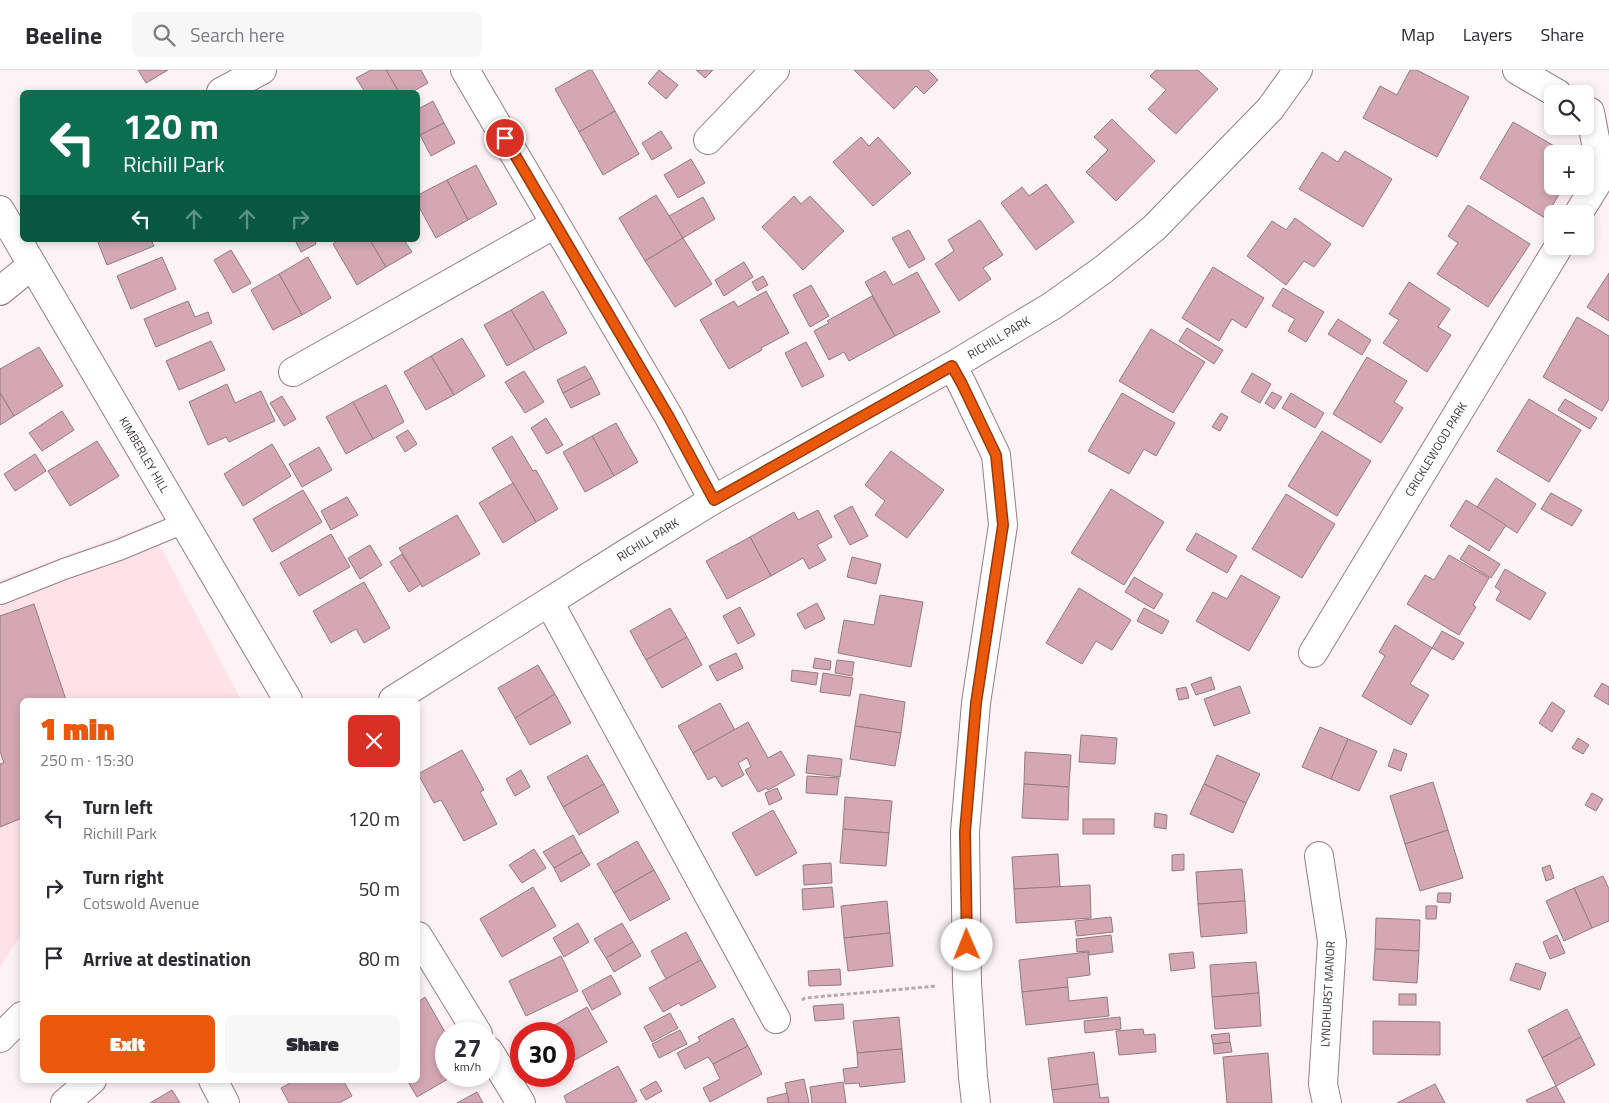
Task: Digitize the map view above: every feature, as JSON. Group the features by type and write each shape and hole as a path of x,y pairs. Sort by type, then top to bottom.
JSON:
{"street":[{"path":"225,90 262,70"},
{"path":"465,70 669,417 714,500"},
{"path":"708,140 775,70"},
{"name":"RICHILL PARK","path":"397,698 624,554 714,500 952,366 1052,306 1104,269 1154,228 1270,110 1298,70"},
{"path":"1517,70 1544,86"},
{"path":"1584,205 1602,175 1594,133"},
{"name":"KIMBERLEY HILL","path":"0,210 287,698"},
{"path":"293,372 555,224"},
{"name":"CRICKLEWOOD PARK","path":"1313,653 1554,255"},
{"path":"0,291 32,265"},
{"path":"952,366 996,455 1003,525 976,703 965,832 968,983 976,1103"},
{"path":"549,602 776,1019"},
{"name":"LYNDHURST MANOR","path":"1319,856 1332,941 1323,1084 1326,1103"},
{"path":"420,939 471,1022"},
{"path":"0,1038 20,1018"},
{"path":"500,1069 521,1103"},
{"path":"64,1103 88,1083"},
{"path":"215,1083 225,1103"}],"lane":[{"path":"1,594 119,550 184,522"}],"path":[{"path":"776,1019 806,998 968,983"}],"shaded area":[{"path":"149,525 240,698 20,698 20,936 0,967 0,580"}],"building":[{"path":"138,70 168,70 146,83"},
{"path":"371,70 386,70 398,90 364,90 356,78"},
{"path":"386,70 421,70 428,83 416,90 398,90"},
{"path":"592,70 615,111 579,132 555,89"},
{"path":"659,70 678,85 666,99 648,83"},
{"path":"696,70 713,70 705,78"},
{"path":"854,70 928,70 938,80 924,94 916,86 894,109"},
{"path":"1156,70 1198,70 1218,89 1176,134 1148,109 1166,90 1150,76"},
{"path":"1410,70 1417,70 1469,97 1437,157 1363,118 1380,86 1397,95"},
{"path":"433,101 444,123 420,135 420,108"},
{"path":"615,111 639,154 603,175 579,132"},
{"path":"1112,119 1155,161 1116,201 1086,172 1108,150 1094,137"},
{"path":"1513,122 1553,145 1544,145 1544,195 1559,195 1553,205 1544,205 1544,217 1480,178"},
{"path":"444,123 455,143 431,156 420,135"},
{"path":"661,131 672,148 652,160 642,143"},
{"path":"861,137 869,146 878,137 911,173 873,206 833,162"},
{"path":"1345,151 1392,179 1363,227 1299,189 1322,152 1338,162"},
{"path":"691,159 705,183 678,198 664,175"},
{"path":"476,165 497,204 468,220 447,180"},
{"path":"447,180 468,220 436,238 420,209 420,194"},
{"path":"1046,184 1074,222 1036,250 1001,203 1022,187 1029,196"},
{"path":"656,195 683,238 645,261 619,218"},
{"path":"794,196 801,204 810,196 844,231 803,270 762,227"},
{"path":"703,197 715,219 683,238 669,216"},
{"path":"1468,205 1530,244 1488,307 1437,274 1458,243 1448,236"},
{"path":"1295,218 1331,244 1314,267 1304,261 1286,285 1247,256 1272,221 1286,230"},
{"path":"980,220 1003,255 983,268 991,279 959,301 935,264 954,251 948,240"},
{"path":"909,230 925,259 909,268 892,238"},
{"path":"683,238 712,284 675,307 645,261"},
{"path":"98,242 152,242 154,246 107,265"},
{"path":"296,242 316,242 316,244 301,252"},
{"path":"336,242 371,242 386,267 357,285 333,244"},
{"path":"371,242 405,242 412,252 386,267"},
{"path":"231,250 251,283 233,293 214,260"},
{"path":"162,257 176,289 131,309 117,276"},
{"path":"308,257 331,298 302,315 279,274"},
{"path":"744,262 753,277 724,296 715,280"},
{"path":"1213,267 1264,298 1246,328 1232,319 1219,341 1182,318"},
{"path":"885,271 893,285 917,272 940,312 895,336 865,282"},
{"path":"1609,273 1609,321 1587,307"},
{"path":"279,274 302,315 273,330 251,290"},
{"path":"763,276 768,285 757,291 752,282"},
{"path":"1409,282 1450,309 1438,327 1451,335 1427,372 1383,343 1399,320 1389,314"},
{"path":"811,285 829,316 810,327 793,295"},
{"path":"1283,288 1324,312 1306,342 1288,331 1295,319 1272,306"},
{"path":"543,291 567,333 535,350 511,310"},
{"path":"766,291 789,333 761,348 762,350 729,369 700,320 734,301 738,307"},
{"path":"872,296 895,336 849,361 844,352 829,360 814,331 829,323 827,321"},
{"path":"188,301 195,317 208,312 212,323 156,347 144,319"},
{"path":"511,310 535,350 507,366 484,325"},
{"path":"1577,317 1609,336 1609,399 1602,411 1543,377"},
{"path":"1338,319 1371,340 1362,355 1328,334"},
{"path":"1187,328 1223,350 1214,364 1179,341"},
{"path":"1151,329 1205,362 1173,413 1119,381"},
{"path":"462,338 485,376 454,395 431,356"},
{"path":"211,341 225,370 179,390 166,361"},
{"path":"806,342 824,376 802,387 785,353"},
{"path":"39,347 63,386 14,416 0,393 0,369"},
{"path":"431,356 454,395 426,410 404,372"},
{"path":"1367,357 1407,381 1394,402 1403,408 1381,443 1333,414"},
{"path":"585,366 592,378 563,393 557,380"},
{"path":"524,371 544,402 525,413 505,382"},
{"path":"1252,373 1271,384 1260,403 1241,392"},
{"path":"592,378 600,394 571,408 563,393"},
{"path":"227,384 235,403 261,391 275,421 229,442 226,437 208,445 189,402"},
{"path":"386,385 404,422 373,439 353,402"},
{"path":"1272,392 1282,397 1274,409 1265,403"},
{"path":"0,393 14,416 0,425"},
{"path":"1122,393 1175,423 1156,456 1144,449 1129,474 1088,451"},
{"path":"1291,393 1324,413 1315,428 1282,408"},
{"path":"282,396 296,419 284,426 270,403"},
{"path":"1529,399 1581,430 1549,482 1497,451"},
{"path":"1565,399 1597,418 1590,429 1558,410"},
{"path":"353,402 373,439 346,454 326,417"},
{"path":"62,411 74,430 42,451 29,433"},
{"path":"1221,413 1228,417 1220,431 1212,427"},
{"path":"546,418 563,445 547,454 531,428"},
{"path":"616,423 638,462 614,476 592,436"},
{"path":"408,430 417,444 405,452 396,437"},
{"path":"1322,431 1371,461 1337,516 1288,486"},
{"path":"512,436 533,471 536,470 558,509 536,522 492,448"},
{"path":"592,436 614,476 585,492 563,452"},
{"path":"97,441 119,476 70,506 48,471"},
{"path":"272,444 291,476 243,506 224,474"},
{"path":"319,447 332,470 302,487 289,464"},
{"path":"891,451 944,490 907,538 875,515 885,501 865,485"},
{"path":"35,454 46,471 15,491 4,474"},
{"path":"1496,478 1536,504 1517,533 1477,507"},
{"path":"513,483 536,522 503,543 479,503"},
{"path":"1111,489 1164,522 1124,585 1071,553"},
{"path":"303,490 322,522 272,552 253,519"},
{"path":"1551,493 1582,510 1572,526 1541,509"},
{"path":"1286,494 1335,524 1302,578 1252,549"},
{"path":"347,497 358,515 331,530 321,511"},
{"path":"1466,500 1506,525 1489,551 1450,526"},
{"path":"852,506 868,536 850,545 834,516"},
{"path":"818,510 832,537 817,545 826,560 809,569 803,558 771,576 750,537 794,512 798,520"},
{"path":"457,515 480,554 422,587 399,548"},
{"path":"1196,533 1237,556 1227,573 1186,550"},
{"path":"331,534 350,567 299,596 280,563"},
{"path":"750,537 771,576 727,599 706,561"},
{"path":"370,545 382,565 360,579 348,558"},
{"path":"1469,545 1500,564 1491,578 1460,559"},
{"path":"402,554 421,584 409,592 390,562"},
{"path":"1449,555 1489,578 1473,605 1476,607 1459,635 1407,604 1425,575 1434,580"},
{"path":"852,557 881,564 876,584 847,577"},
{"path":"1505,569 1546,593 1530,620 1496,600 1501,591 1495,587"},
{"path":"1241,575 1280,597 1249,651 1196,621 1213,592 1227,599"},
{"path":"1134,577 1163,594 1154,609 1125,592"},
{"path":"364,582 390,628 364,643 356,629 331,643 313,611"},
{"path":"1079,588 1131,620 1112,650 1096,641 1082,664 1046,643"},
{"path":"880,595 923,602 911,667 838,653 844,620 874,625"},
{"path":"817,603 825,619 805,629 797,614"},
{"path":"34,604 65,698 20,698 20,819 0,827 0,764 4,763 0,751 0,616"},
{"path":"740,607 755,635 738,644 723,616"},
{"path":"670,608 687,637 646,660 630,631"},
{"path":"1144,608 1169,621 1162,634 1137,621"},
{"path":"1395,625 1432,648 1410,684 1429,695 1411,725 1362,696 1385,656 1379,652"},
{"path":"1442,631 1464,643 1453,660 1432,648"},
{"path":"687,637 702,665 662,688 646,660"},
{"path":"736,653 743,668 717,681 709,666"},
{"path":"815,658 831,661 830,670 813,668"},
{"path":"837,660 854,662 852,676 835,673"},
{"path":"538,665 555,694 515,718 498,688"},
{"path":"792,670 818,673 816,685 791,681"},
{"path":"823,673 853,678 850,696 820,692"},
{"path":"1211,677 1215,689 1196,695 1191,684"},
{"path":"1602,683 1609,687 1609,705 1594,696"},
{"path":"1240,686 1250,713 1214,726 1204,699"},
{"path":"1186,687 1189,698 1179,700 1176,689"},
{"path":"555,694 571,723 530,745 515,718"},
{"path":"860,694 905,702 901,733 855,726"},
{"path":"1552,702 1565,711 1552,732 1539,723"},
{"path":"720,703 735,730 693,753 678,726"},
{"path":"748,722 768,758 781,751 795,775 768,790 767,788 758,792 745,770 751,767 747,758 738,763 744,775 722,787 715,776 708,780 693,753"},
{"path":"855,726 901,733 895,766 850,759"},
{"path":"1320,727 1348,739 1331,779 1302,767"},
{"path":"1081,735 1117,738 1115,764 1079,762"},
{"path":"1578,738 1589,745 1583,754 1572,748"},
{"path":"1348,739 1377,751 1359,791 1331,779"},
{"path":"1394,749 1407,754 1401,771 1388,766"},
{"path":"462,750 484,790 480,792 497,824 464,841 441,800 434,803 420,778 420,773"},
{"path":"1025,752 1071,755 1069,787 1024,784"},
{"path":"587,755 604,784 563,807 547,777"},
{"path":"808,755 842,759 840,777 806,773"},
{"path":"1217,755 1260,774 1246,803 1204,784"},
{"path":"521,770 530,787 515,796 506,779"},
{"path":"807,776 839,778 837,795 806,793"},
{"path":"1433,782 1448,830 1405,844 1390,796"},
{"path":"604,784 619,812 579,835 563,807"},
{"path":"1024,784 1069,787 1068,820 1022,818"},
{"path":"1204,784 1246,803 1233,833 1190,814"},
{"path":"777,788 782,799 769,805 765,793"},
{"path":"1592,793 1603,799 1596,811 1585,805"},
{"path":"845,797 892,801 889,833 843,829"},
{"path":"773,810 797,853 756,876 732,833"},
{"path":"1155,813 1167,815 1166,829 1154,827"},
{"path":"1083,819 1114,819 1114,834 1083,834"},
{"path":"843,829 889,833 886,866 840,863"},
{"path":"1448,830 1463,878 1420,891 1405,844"},
{"path":"573,835 582,852 554,868 543,852"},
{"path":"637,841 654,870 614,893 597,864"},
{"path":"534,849 546,868 522,883 509,865"},
{"path":"582,852 590,865 561,882 554,868"},
{"path":"1058,854 1060,887 1014,889 1012,857"},
{"path":"1184,854 1184,870 1172,871 1172,855"},
{"path":"831,863 832,883 804,885 803,865"},
{"path":"1550,865 1554,878 1546,881 1542,868"},
{"path":"1242,869 1245,901 1198,904 1196,872"},
{"path":"654,870 670,899 630,921 614,893"},
{"path":"1603,876 1609,889 1609,921 1592,928 1574,888"},
{"path":"1090,885 1091,918 1016,923 1014,889"},
{"path":"533,887 556,926 502,957 480,919"},
{"path":"832,887 834,907 803,910 802,889"},
{"path":"1574,888 1592,928 1564,941 1546,901"},
{"path":"1438,893 1451,893 1450,903 1437,902"},
{"path":"887,901 890,933 844,938 841,906"},
{"path":"1245,901 1247,933 1201,937 1198,904"},
{"path":"1426,906 1437,906 1436,919 1426,919"},
{"path":"1111,917 1113,932 1077,936 1075,921"},
{"path":"1376,918 1420,920 1419,951 1375,949"},
{"path":"578,923 589,942 564,957 553,938"},
{"path":"622,923 633,942 606,958 594,939"},
{"path":"686,932 701,960 666,979 651,951"},
{"path":"890,933 893,966 848,971 844,938"},
{"path":"1111,935 1113,952 1089,955 1089,951 1077,952 1076,939"},
{"path":"1557,935 1565,953 1550,959 1543,942"},
{"path":"633,942 641,956 614,972 606,958"},
{"path":"1375,949 1419,951 1417,983 1373,980"},
{"path":"1088,952 1090,975 1067,978 1068,987 1022,992 1019,960"},
{"path":"1193,952 1195,968 1171,971 1169,954"},
{"path":"561,956 578,991 526,1016 509,981"},
{"path":"701,960 716,987 681,1006 679,1003 663,1012 649,988"},
{"path":"1256,962 1259,993 1212,997 1210,965"},
{"path":"1516,963 1546,973 1540,990 1510,980"},
{"path":"840,969 841,985 809,986 808,971"},
{"path":"611,975 621,994 592,1010 582,991"},
{"path":"1068,987 1069,1001 1107,997 1109,1016 1026,1025 1022,992"},
{"path":"1259,993 1261,1026 1215,1029 1212,997"},
{"path":"1399,994 1416,994 1416,1005 1399,1005"},
{"path":"425,997 439,1022 435,1022 435,1086 417,1097 409,1083 420,1083 420,1001"},
{"path":"843,1004 844,1019 815,1021 813,1006"},
{"path":"587,1007 607,1042 575,1060 575,1022 560,1022"},
{"path":"1567,1009 1581,1037 1542,1058 1528,1030"},
{"path":"670,1013 678,1028 652,1042 644,1027"},
{"path":"899,1017 902,1049 857,1053 853,1021"},
{"path":"1120,1017 1121,1029 1085,1033 1084,1021"},
{"path":"733,1018 748,1046 713,1064 708,1057 685,1069 677,1053 700,1041 698,1037"},
{"path":"1373,1021 1440,1022 1440,1055 1373,1054"},
{"path":"1143,1029 1144,1035 1155,1034 1156,1052 1119,1055 1116,1031"},
{"path":"680,1030 687,1044 659,1058 652,1044"},
{"path":"1229,1033 1230,1042 1213,1044 1211,1035"},
{"path":"1581,1037 1595,1065 1556,1086 1542,1058"},
{"path":"1230,1042 1232,1052 1214,1054 1213,1044"},
{"path":"748,1046 762,1074 710,1102 703,1088 720,1079 713,1064"},
{"path":"902,1049 905,1082 860,1087 859,1083 845,1084 843,1069 858,1067 857,1053"},
{"path":"1094,1052 1098,1084 1052,1090 1048,1058"},
{"path":"1268,1053 1272,1103 1227,1103 1223,1057"},
{"path":"618,1066 637,1101 633,1103 567,1103 564,1096"},
{"path":"804,1079 809,1103 789,1103 785,1083"},
{"path":"656,1081 662,1091 646,1100 640,1090"},
{"path":"843,1082 846,1103 812,1103 810,1087"},
{"path":"290,1083 345,1083 352,1096 339,1103 289,1103 281,1088"},
{"path":"1098,1084 1100,1098 1108,1097 1109,1103 1054,1103 1052,1090"},
{"path":"1435,1084 1445,1103 1397,1103"},
{"path":"1556,1086 1565,1103 1528,1103 1526,1100"},
{"path":"172,1090 180,1103 150,1103"},
{"path":"477,1092 483,1103 457,1103"},
{"path":"787,1093 789,1103 768,1103 767,1098"}],"route":[{"path":"505,138 669,417 714,500 952,366 996,455 1003,525 976,703 965,832 967,945"}]}
